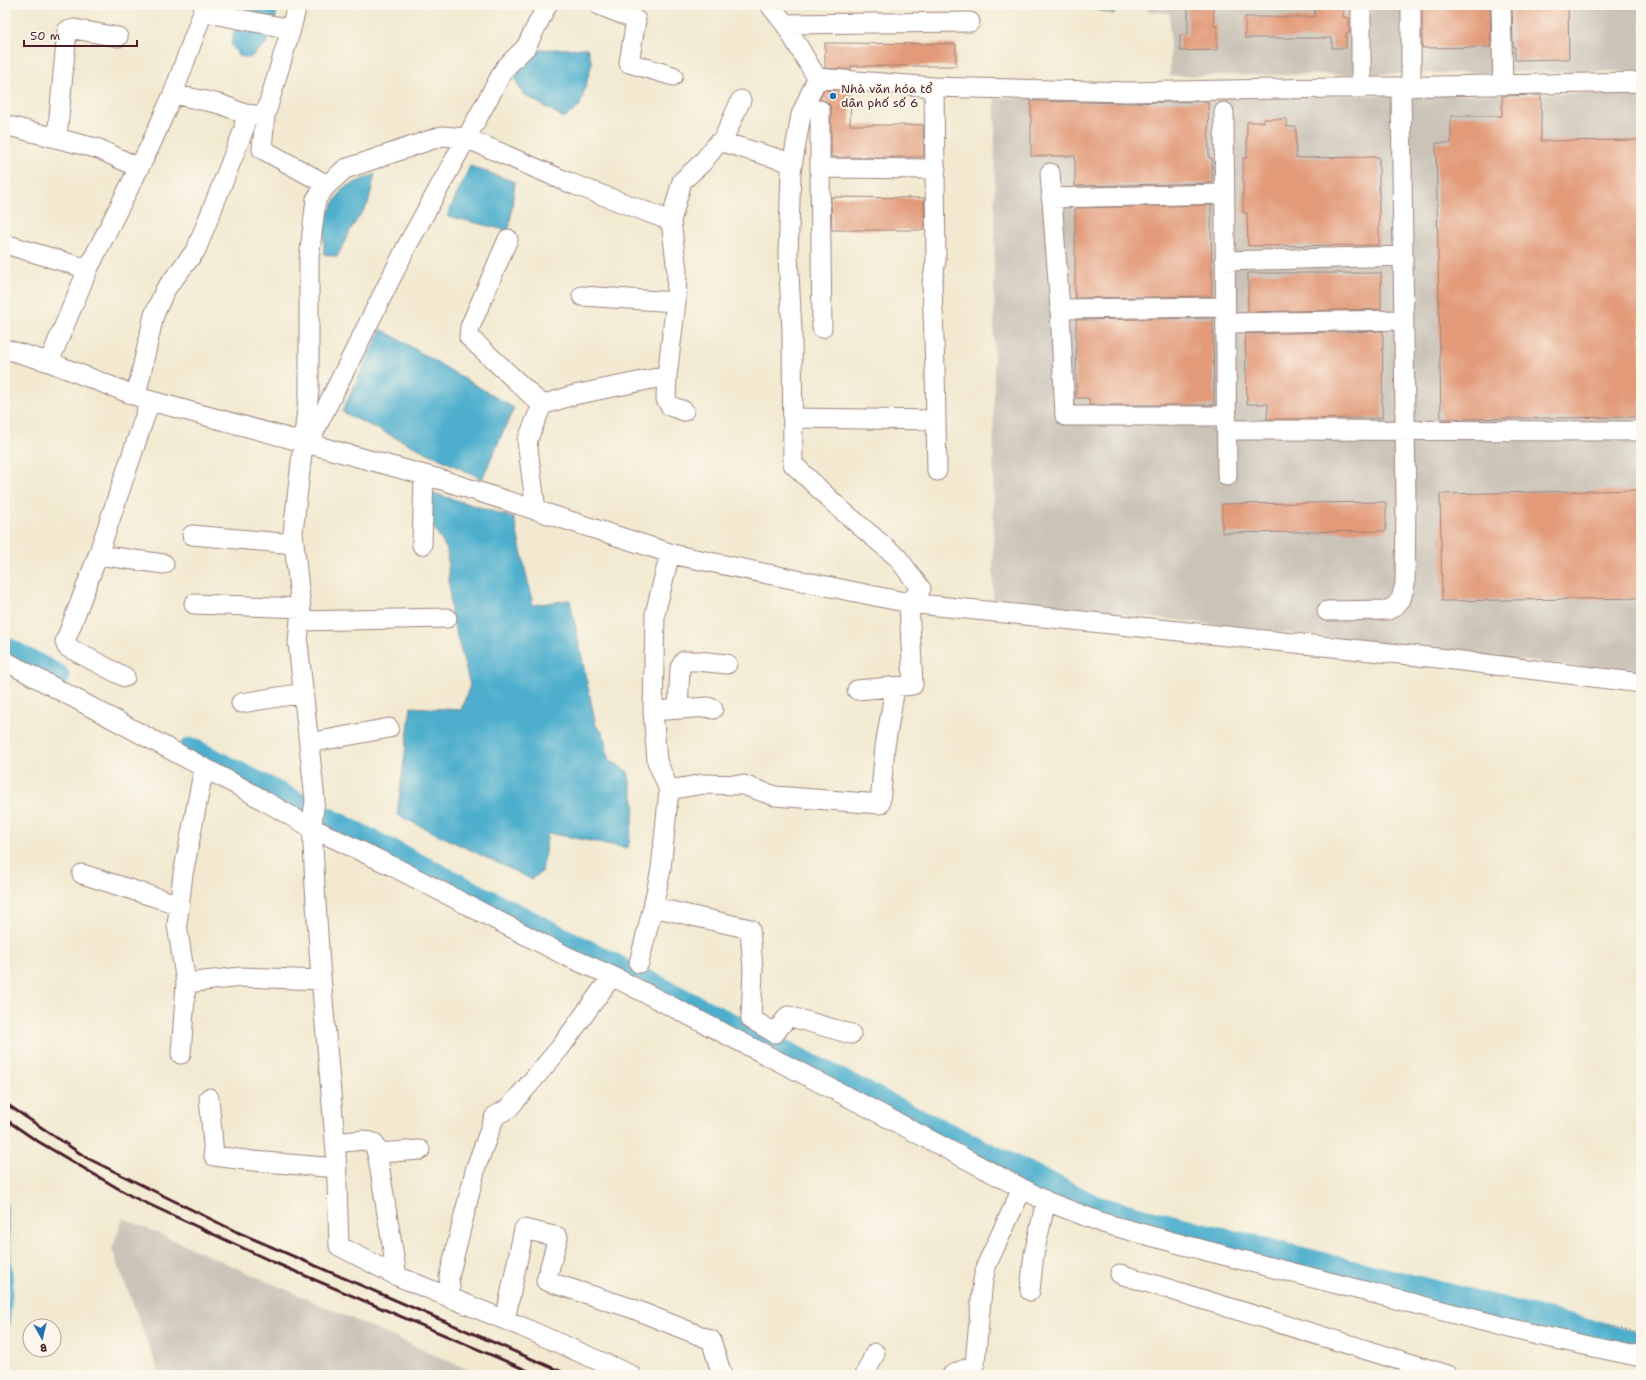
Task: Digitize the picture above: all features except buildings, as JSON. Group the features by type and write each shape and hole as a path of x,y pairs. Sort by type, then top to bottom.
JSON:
{"street":[{"path":"297,5 286,28 265,116 262,149 327,185"},
{"path":"306,444 408,244 466,138 505,68 526,47 547,5"},
{"path":"599,5 636,20 629,63 673,76"},
{"path":"770,5 785,24 817,78"},
{"path":"1361,5 1361,88"},
{"path":"1327,611 1388,610 1395,606 1401,599 1405,584 1406,430 1403,256 1406,87 1411,5"},
{"path":"1501,5 1503,85"},
{"path":"49,362 88,269 139,168 173,94 203,8 229,17 286,28"},
{"path":"785,24 970,22"},
{"path":"57,138 67,31 74,29 118,37"},
{"path":"817,78 934,87 1128,92 1641,82"},
{"path":"817,78 801,115 792,163 788,256 792,331 793,464 839,508 898,558 921,589 909,603 914,685 895,688 857,690"},
{"path":"934,87 936,260 932,284 937,471"},
{"path":"173,94 220,104 245,114 265,116"},
{"path":"684,411 670,406 666,399 667,376 676,302 677,271 671,221 682,181 702,163 718,143 722,142 742,100"},
{"path":"820,110 822,328"},
{"path":"1224,112 1227,476"},
{"path":"125,677 67,647 65,642 98,555 143,398 154,315 164,290 196,250 244,129 245,114"},
{"path":"5,125 99,149 139,168"},
{"path":"631,1375 505,1320 397,1276 339,1246 336,1143 321,980 312,825 315,800 298,643 301,615 293,533 306,444 309,392 309,259 316,199 327,185 345,169 442,136 466,138 570,183 671,221"},
{"path":"722,142 792,163"},
{"path":"820,168 936,169"},
{"path":"1050,173 1060,309 1065,416 1406,430 1641,431"},
{"path":"1051,198 1224,194"},
{"path":"508,239 470,327 469,337 542,405"},
{"path":"5,244 88,269"},
{"path":"1225,261 1403,256"},
{"path":"582,296 676,302"},
{"path":"1060,309 1404,320"},
{"path":"5,349 49,362 143,398 306,444 424,475 670,553 909,603 1423,657 1641,683"},
{"path":"542,405 574,395 667,376"},
{"path":"536,510 527,441 542,405"},
{"path":"793,418 936,420"},
{"path":"422,545 424,475"},
{"path":"192,535 294,544"},
{"path":"639,963 661,869 669,790 657,761 652,711 655,614 670,553"},
{"path":"98,555 164,564"},
{"path":"194,604 301,615 447,618"},
{"path":"678,709 680,668 684,661 698,660 727,664"},
{"path":"5,661 312,825 566,956 612,976 854,1100 1046,1201 1103,1223 1180,1244 1529,1333 1641,1357"},
{"path":"669,790 703,784 744,785 775,796 880,804 885,746 895,688"},
{"path":"241,703 304,693"},
{"path":"652,711 708,707 713,709"},
{"path":"309,743 388,728"},
{"path":"181,1054 186,983 177,925 183,874 204,768"},
{"path":"82,874 180,905"},
{"path":"653,907 750,929 753,970 751,1019 775,1033 788,1016 851,1034"},
{"path":"451,1299 449,1277 476,1167 495,1116 509,1108 560,1048 612,976"},
{"path":"186,983 241,977 321,980"},
{"path":"209,1098 214,1156 337,1168"},
{"path":"336,1143 363,1140 374,1143 378,1158 397,1276"},
{"path":"378,1158 378,1154 420,1150"},
{"path":"952,1375 972,1366 975,1363 983,1280 986,1264 1022,1189"},
{"path":"1030,1291 1034,1254 1046,1201"},
{"path":"505,1320 524,1229 551,1235 558,1237 546,1281 631,1308 711,1340 722,1375"},
{"path":"1120,1274 1437,1373"},
{"path":"865,1375 875,1353"}],"path":[{"path":"1602,1324 1641,1335"}],"shaded area":[{"path":"1148,5 1641,5 1641,71 1170,76 1170,13 1148,12"},
{"path":"1641,93 1641,674 993,599 995,98"},
{"path":"123,1218 481,1375 160,1375 112,1249"}],"green space":[{"path":"1078,5 1114,5 1114,14"}],"water":[{"path":"241,5 278,5 275,20 267,43 250,58 239,56 231,44"},
{"path":"587,48 592,63 580,106 564,118 523,94 515,79 529,50"},
{"path":"470,166 515,182 509,231 447,216"},
{"path":"375,174 368,204 352,227 337,257 324,254 324,220 343,188"},
{"path":"381,329 514,408 482,479 342,412"},
{"path":"430,492 514,518 533,605 570,600 596,726 603,733 609,759 628,772 635,806 628,848 548,833 542,872 531,879 397,815 411,707 461,710 470,685 451,614 447,550 428,518"}],"waterway":[{"path":"5,650 56,677"},
{"path":"191,751 889,1107 1096,1209 1641,1345"},
{"path":"5,1201 11,1285 5,1349"}],"railway":[{"path":"5,1103 87,1158 237,1232 569,1375"},
{"path":"5,1119 34,1139 131,1196 273,1262 538,1375"}],"place":[{"name":"Nhà văn hóa tổ dân phố số 6","path":"833,96"}]}
